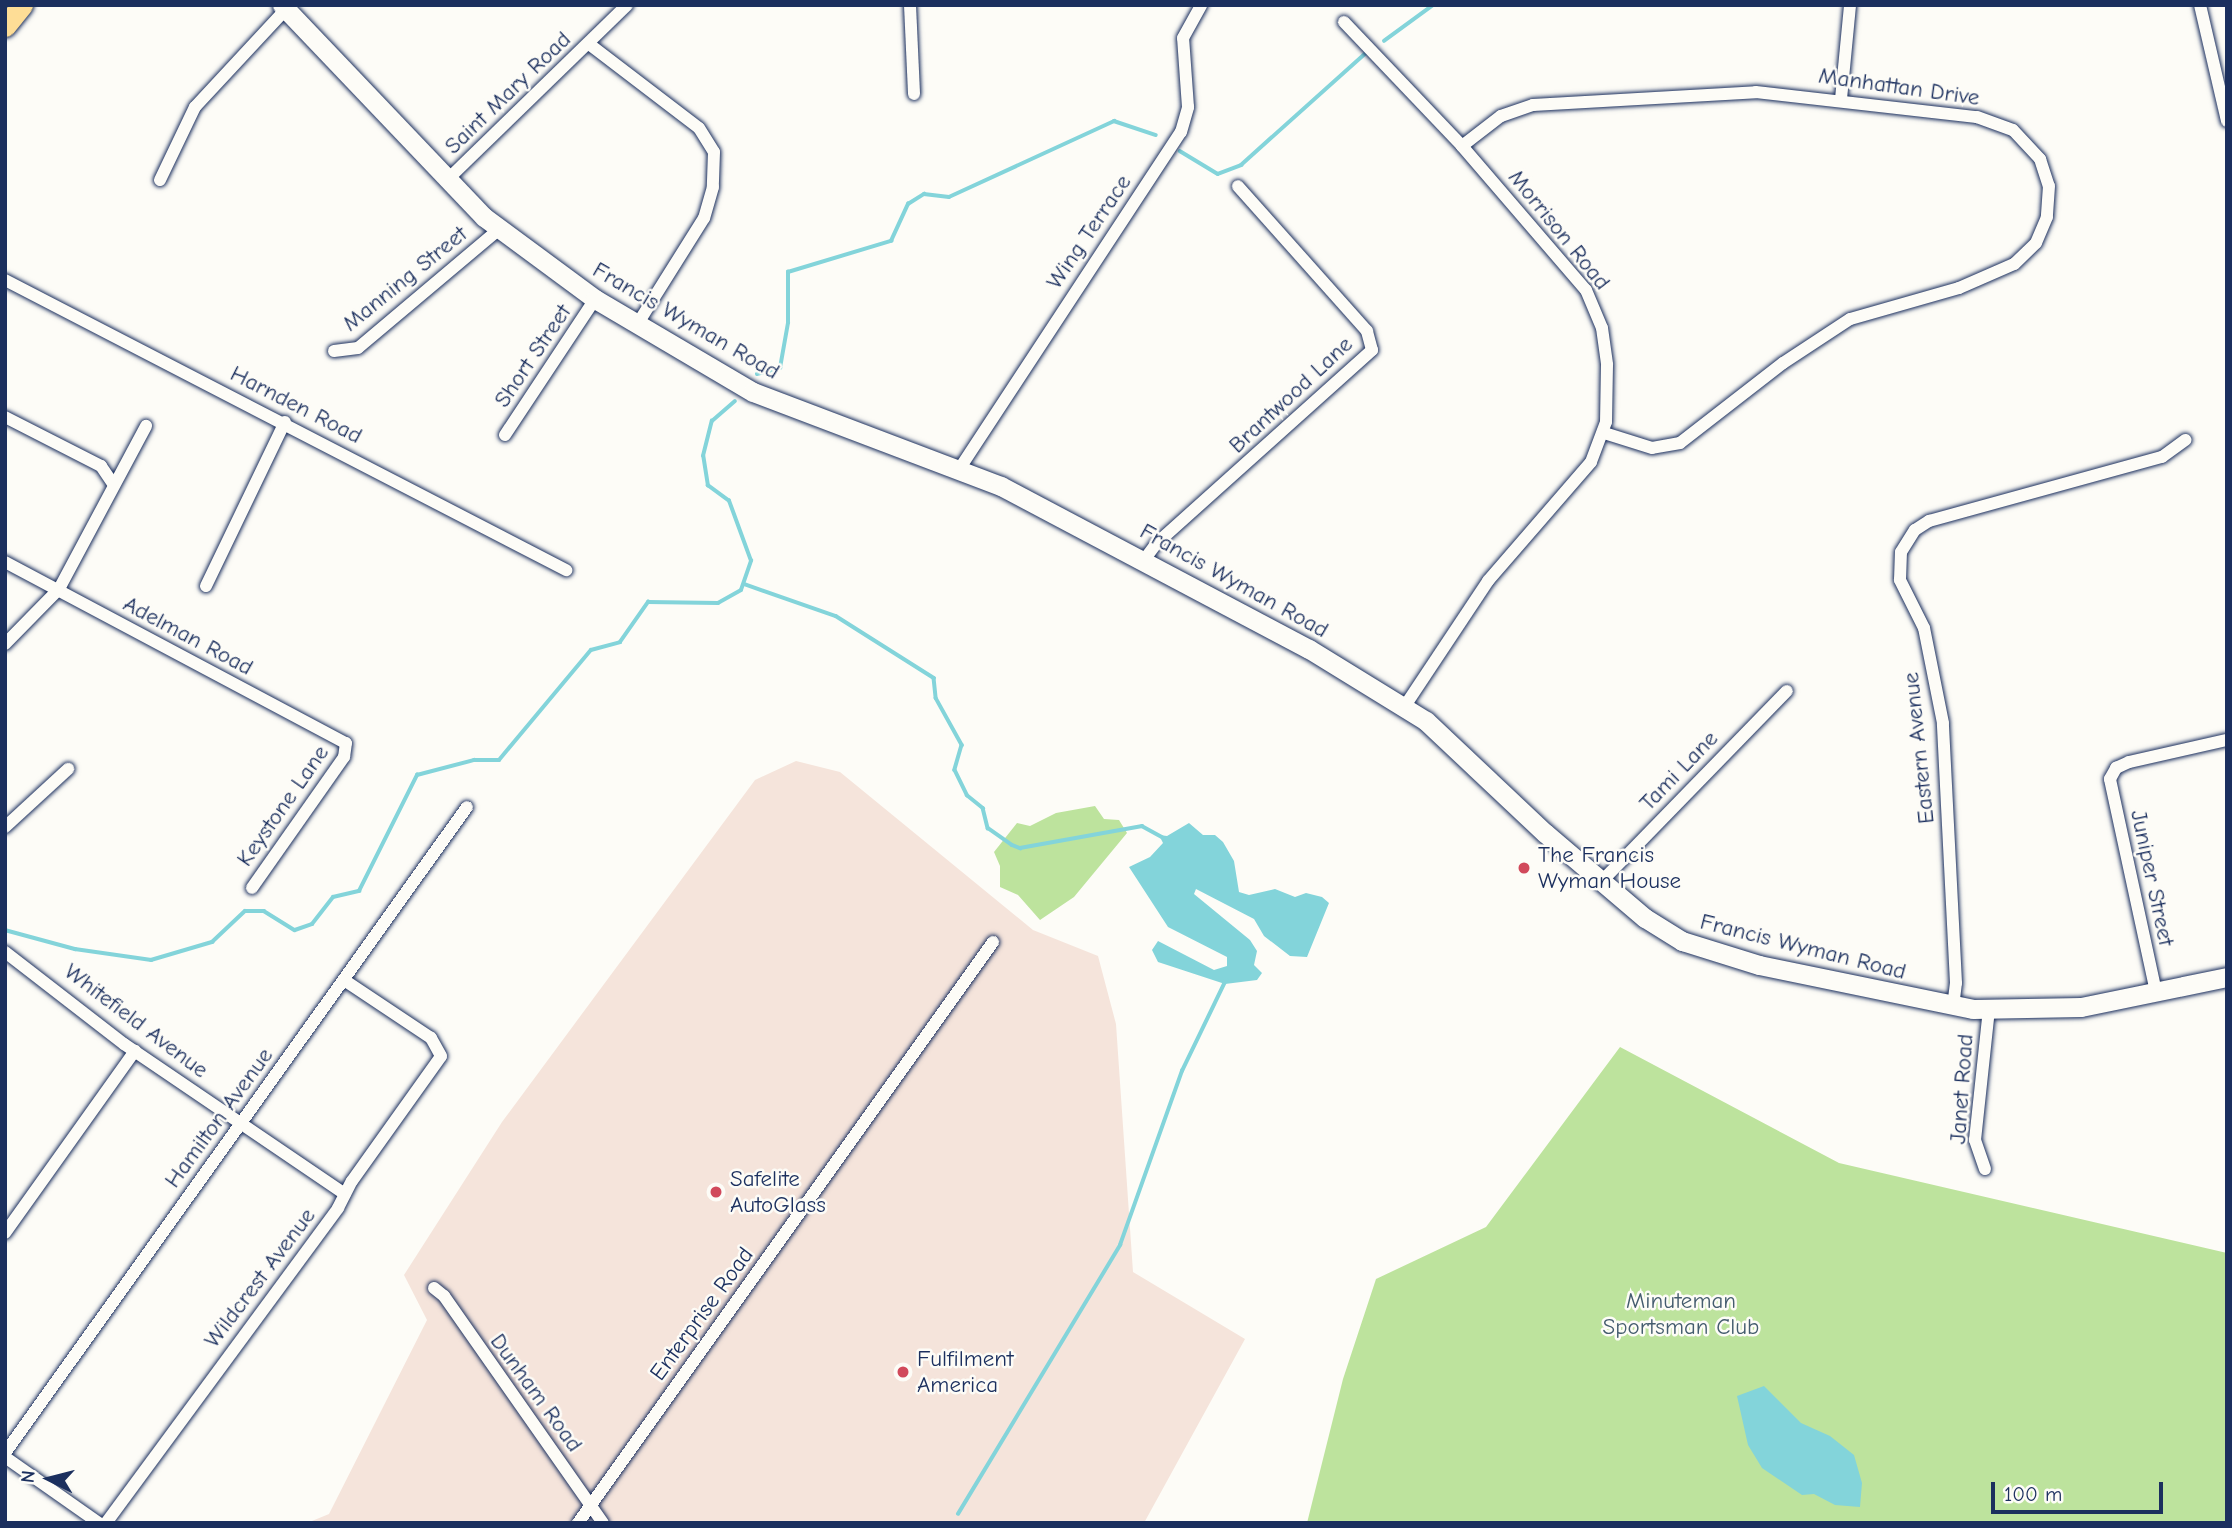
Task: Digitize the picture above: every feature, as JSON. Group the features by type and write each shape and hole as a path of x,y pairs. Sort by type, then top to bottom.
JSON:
{"main road":[{"path":"5,26 22,5"},
{"name":"Francis Wyman Road","path":"284,7 447,180 498,230 596,299 763,397 960,468 1144,560 1405,706 1602,881 1662,930 1704,950 1953,1007 1989,1010 2081,1007 2227,977"}],"street":[{"name":"Saint Mary Road","path":"447,180 627,5"},
{"path":"910,5 914,94"},
{"name":"Wing Terrace","path":"960,468 1181,132 1188,100 1183,38 1202,5"},
{"path":"1841,99 1850,5"},
{"path":"2200,5 2227,121"},
{"path":"160,180 195,107 284,7"},
{"name":"Morrison Road","path":"1344,22 1462,146 1555,251 1594,305 1607,365 1604,433 1570,489 1468,608 1405,706"},
{"path":"589,44 699,128 714,152 713,187 704,218 637,325"},
{"name":"Manhattan Drive","path":"1462,146 1501,116 1542,104 1704,92 1841,99 1969,115 2023,138 2040,159 2049,186 2047,217 2036,243 2022,259 1994,274 1835,327 1680,443 1647,448 1604,433"},
{"name":"Brantwood Lane","path":"1144,560 1157,543 1372,350 1367,331 1238,186"},
{"name":"Manning Street","path":"334,351 358,348 498,230"},
{"name":"Harnden Road","path":"5,279 566,570"},
{"name":"Short Street","path":"505,435 596,299"},
{"path":"5,417 101,466 113,484"},
{"path":"206,586 285,422"},
{"path":"5,644 60,589 113,484 146,426"},
{"name":"Eastern Avenue","path":"1953,1007 1956,983 1943,723 1924,628 1900,580 1901,552 1915,530 1929,521 2162,457 2185,440"},
{"name":"Adelman Road","path":"5,562 60,589 199,667 342,740 348,748"},
{"name":"Tami Lane","path":"1602,881 1787,691"},
{"name":"Juniper Street","path":"2156,992 2110,785 2113,773 2140,759 2227,740"},
{"name":"Keystone Lane","path":"252,888 348,748"},
{"path":"5,827 68,769"},
{"name":"Hamilton Avenue","path":"5,1455 467,807"},
{"name":"Enterprise Road","path":"578,1523 993,942"},
{"name":"Whitefield Avenue","path":"5,952 135,1051 345,1194"},
{"name":"Wildcrest Avenue","path":"106,1523 442,1056 431,1038 344,980"},
{"name":"Janet Road","path":"1985,1169 1975,1140 1989,1010"},
{"path":"5,1233 135,1051"},
{"name":"Dunham Road","path":"434,1289 444,1296 603,1523"},
{"path":"5,1455 99,1523"}],"shaded area":[{"path":"796,761 840,772 1033,930 1098,956 1116,1024 1133,1272 1245,1339 1144,1523 307,1523 329,1514 427,1320 404,1275 502,1122 755,780"}],"green space":[{"path":"1095,806 1104,819 1119,820 1127,833 1074,897 1040,920 1018,895 1000,887 1000,866 994,852 1017,823 1030,826 1056,813"},
{"name":"Minuteman Sportsman Club","path":"1620,1047 1839,1163 2227,1253 2227,1523 1307,1523 1343,1379 1376,1279 1486,1227"}],"water":[{"path":"1189,823 1203,835 1215,835 1223,842 1234,861 1239,892 1249,895 1275,889 1295,897 1306,893 1322,897 1329,903 1307,957 1290,956 1264,936 1254,919 1196,889 1194,894 1250,940 1257,951 1254,965 1262,973 1257,980 1225,984 1158,962 1152,950 1158,941 1214,970 1227,966 1227,957 1168,927 1129,867 1150,857 1163,843 1159,835 1167,836"},
{"path":"1764,1386 1801,1423 1830,1436 1854,1455 1862,1483 1860,1507 1835,1505 1814,1494 1802,1495 1762,1468 1748,1445 1737,1396"}],"waterway":[{"path":"1384,41 1433,5"},
{"path":"1180,151 1218,174 1241,165 1366,53"},
{"path":"757,374 780,368 788,323 788,272 891,241 908,204 924,194 949,197 1114,121 1156,135"},
{"path":"5,930 75,949 151,960 212,942 245,911 264,911 295,930 312,924 333,897 359,891 417,775 474,760 499,760 591,650 620,642 648,602 718,603 741,590 751,561 729,501 708,486 703,456 712,421 735,401"},
{"path":"744,584 836,616 934,678 936,698 962,745 955,770 967,795 983,808 988,828 1012,845 1020,848 1142,826 1162,837"},
{"path":"958,1514 1120,1245 1182,1071 1226,980"}],"place":[{"name":"The Francis Wyman House","path":"1524,868"},
{"name":"Safelite AutoGlass","path":"716,1192"},
{"name":"Fulfilment America","path":"903,1372"}]}
